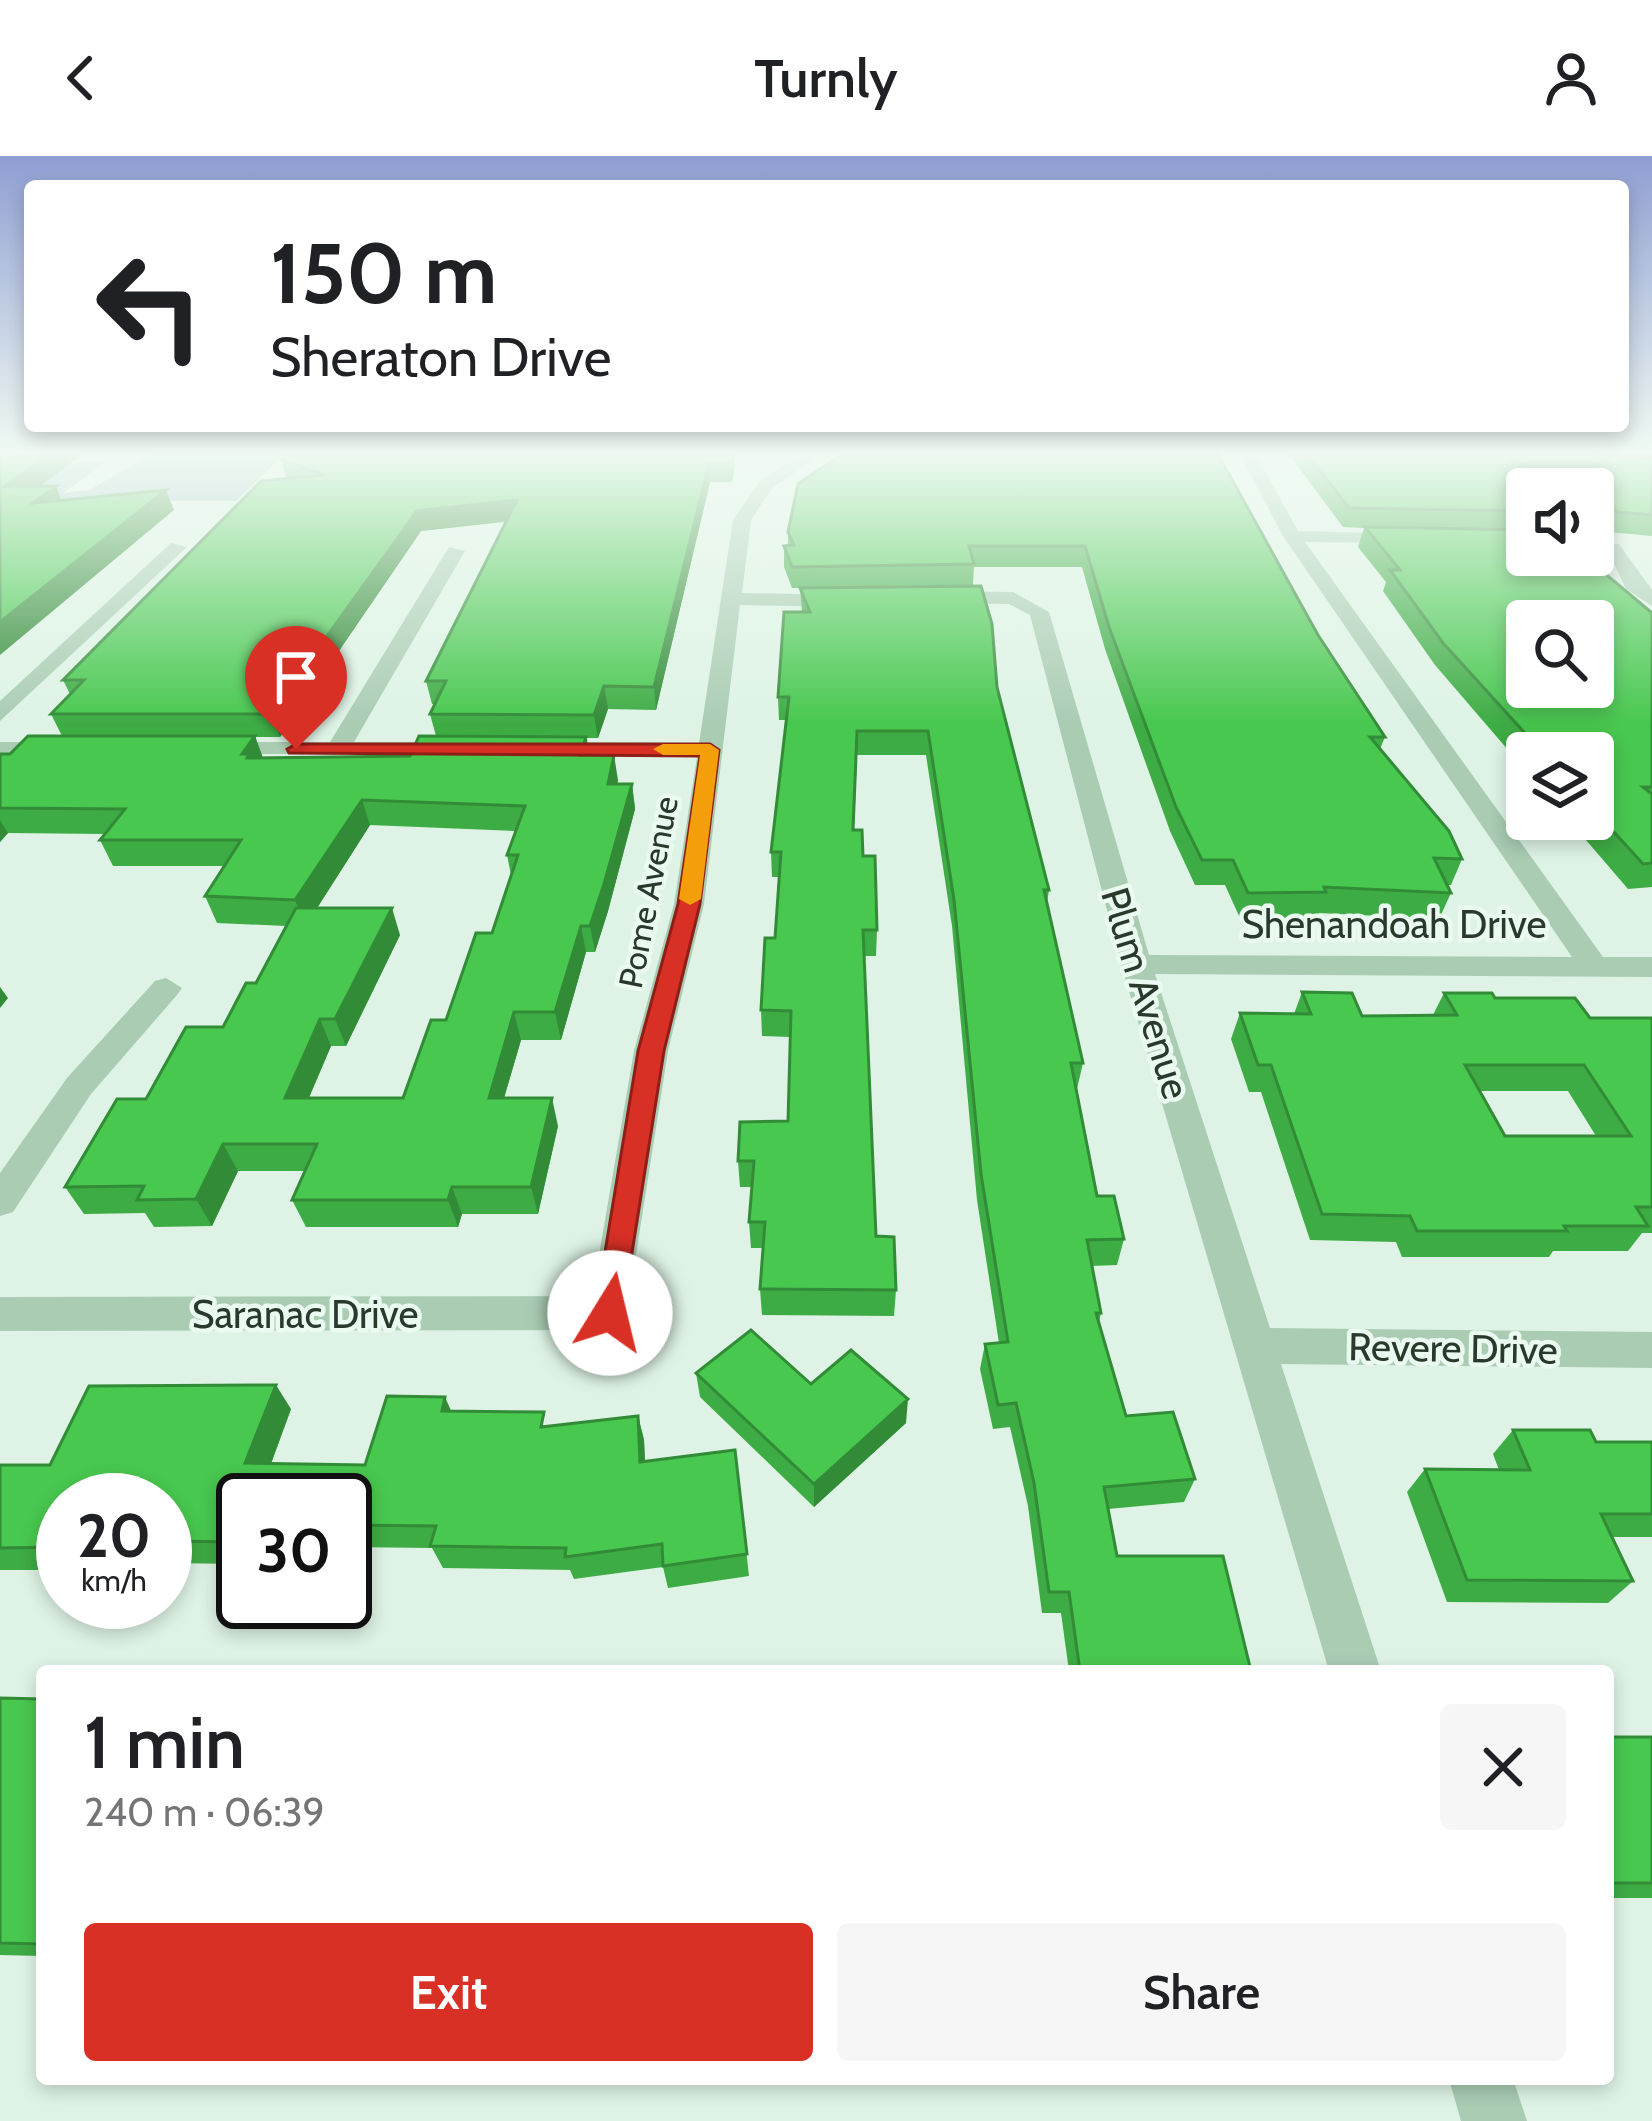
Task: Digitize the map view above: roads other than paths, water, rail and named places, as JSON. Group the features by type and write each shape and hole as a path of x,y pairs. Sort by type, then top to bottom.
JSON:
{"street":[{"name":"Pome Avenue","path":"610,1313 651,1051 689,904 739,541"},
{"path":"1295,541 1594,967"},
{"path":"0,714 178,548"},
{"path":"338,749 456,551"},
{"path":"1614,552 1633,585 1652,600"},
{"name":"Plum Avenue","path":"730,599 988,595 1013,598 1040,612 1136,964 1353,1665"},
{"path":"0,749 90,749"},
{"path":"180,749 480,749"},
{"path":"527,749 710,750"},
{"name":"Shenandoah Drive","path":"1136,964 1652,967"},
{"path":"0,1202 79,1086 166,988"},
{"name":"Saranac Drive","path":"0,1314 610,1313"},
{"name":"Revere Drive","path":"1254,1346 1652,1350"},
{"path":"1483,2085 1494,2121"}]}
